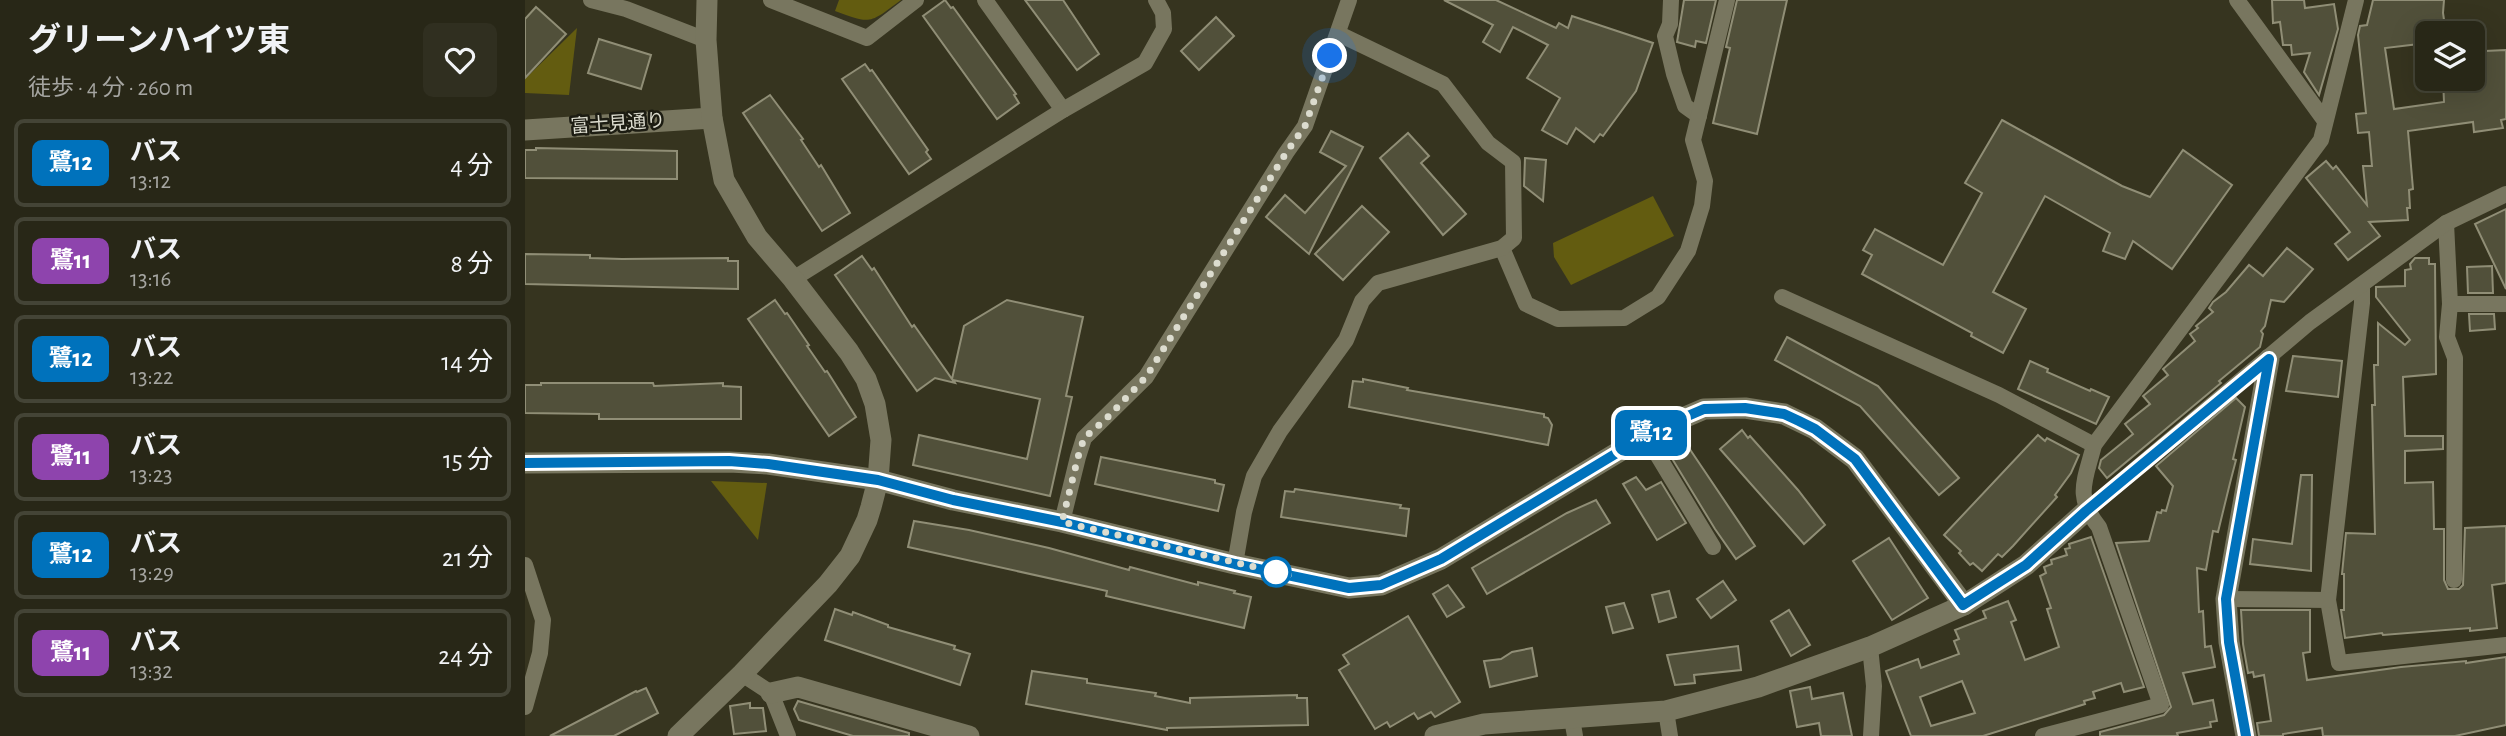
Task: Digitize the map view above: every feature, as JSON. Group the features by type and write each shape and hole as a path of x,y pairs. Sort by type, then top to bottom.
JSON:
{"street":[{"path":"591,0 626,9 706,40"},
{"path":"678,736 743,674 828,584 850,556 867,520 878,480 881,440 875,404 866,379 849,352 793,279 757,237 724,180 712,118 706,40 707,0"},
{"path":"771,0 867,38 916,0"},
{"path":"985,0 1063,110"},
{"path":"793,279 1063,110 1145,63 1164,29 1163,13 1156,0"},
{"path":"1062,522 1084,438 1146,377 1305,126 1349,0"},
{"path":"1671,0 1670,24 1665,36 1674,74 1685,106 1699,116"},
{"path":"1502,248 1527,304 1557,319 1623,318 1658,297 1688,251 1702,206 1705,181 1693,140 1727,0"},
{"path":"2237,0 2325,121"},
{"path":"2043,736 2161,705 2099,527 2086,511 2084,485 2094,445 2321,140 2356,0"},
{"path":"1235,564 1244,512 1254,476 1280,431 1346,340 1362,301 1378,283 1502,248 1514,238 1513,162 1488,143 1443,84 1339,34"},
{"name":"富士見通り","path":"525,130 712,118"},
{"path":"1435,736 1484,724 1574,728 1666,711 1758,687 1870,648 1963,605 2026,565 2310,322 2447,223 2506,194"},
{"path":"2447,223 2450,304 2447,337 2455,358 2455,580"},
{"path":"2361,285 2362,303 2328,600 2339,663 2506,645"},
{"path":"1782,298 2000,395 2094,445"},
{"path":"2450,304 2506,304"},
{"path":"2246,736 2229,642 2226,599 2269,359"},
{"path":"525,463 729,461 878,480 953,500 1062,522 1235,564 1349,588 1381,585 1441,559 1646,436 1704,409 1745,408 1784,414 1815,429 1855,459 1963,605"},
{"path":"1646,436 1713,547"},
{"path":"525,565 543,620 540,653 525,707"},
{"path":"2226,599 2328,600"},
{"path":"1870,648 1874,686 1871,736"},
{"path":"743,674 771,693 787,736"},
{"path":"771,693 798,687 969,736"},
{"path":"1666,711 1670,736"}],"shaded area":[{"path":"839,0 901,0 876,17 864,20 835,11"},
{"path":"577,28 569,95 525,93 525,79"},
{"path":"1653,196 1674,236 1571,285 1554,257 1553,243"},
{"path":"711,481 767,483 758,540"}],"building":[{"path":"945,0 953,7 1016,94 1014,95 1019,103 997,119 923,16"},
{"path":"1025,0 1063,0 1099,54 1077,70"},
{"path":"1444,0 1496,0 1556,28 1559,23 1568,28 1572,16 1653,43 1636,91 1603,136 1600,134 1594,142 1576,128 1567,144 1542,130 1560,98 1527,78 1548,45 1513,27 1500,52 1483,42 1493,25"},
{"path":"1684,0 1716,0 1706,43 1696,41 1695,47 1677,42"},
{"path":"1737,0 1787,0 1757,134 1713,123 1730,48 1726,47"},
{"path":"2272,0 2304,0 2305,8 2334,4 2338,29 2319,95 2304,72 2310,53 2292,55 2291,45 2283,45 2280,22 2273,23"},
{"path":"2373,0 2444,0 2444,21 2415,21 2415,44 2385,48 2394,109 2444,102 2444,91 2485,91 2485,51 2506,50 2506,119 2501,120 2503,128 2474,132 2473,122 2408,131 2413,189 2409,190 2408,220 2369,222 2380,236 2348,260 2335,244 2350,232 2306,178 2326,161 2333,169 2336,166 2367,205 2363,166 2372,166 2369,132 2358,133 2356,114 2366,113 2358,35 2360,26 2367,25"},
{"path":"536,7 566,34 525,78 525,19"},
{"path":"1216,17 1234,36 1199,70 1181,51"},
{"path":"599,39 651,55 641,89 588,73"},
{"path":"865,64 872,70 928,150 926,152 931,159 909,174 842,79"},
{"path":"770,95 803,139 801,140 819,167 821,165 850,213 822,231 743,113"},
{"path":"2002,120 2122,186 2150,197 2183,150 2232,185 2172,269 2133,241 2125,259 2103,251 2110,233 2045,196 1993,292 2026,309 2003,353 1971,336 1972,333 1862,274 1872,255 1863,250 1875,229 1943,265 1982,193 1965,183"},
{"path":"1331,131 1363,147 1309,254 1266,217 1285,195 1305,213 1346,166 1320,152"},
{"path":"1408,133 1429,156 1421,163 1466,214 1443,235 1380,158"},
{"path":"525,150 677,151 677,179 525,178"},
{"path":"1525,158 1546,160 1543,201 1524,186"},
{"path":"1362,206 1389,232 1343,280 1315,254"},
{"path":"2506,209 2506,289 2475,224"},
{"path":"2287,248 2313,269 2284,302 2271,300 2265,326 2261,331 2263,334 2260,347 2107,478 2099,468 2101,460 2133,434 2125,424 2150,404 2143,396 2168,375 2163,369 2195,341 2190,334 2213,312 2209,308 2213,302 2226,292 2249,265 2263,276"},
{"path":"525,254 590,255 590,258 622,259 728,258 728,261 738,261 738,289 525,284"},
{"path":"862,256 872,270 874,268 912,327 914,325 952,379 964,326 1007,300 1083,317 1066,396 1072,397 1050,496 913,465 919,435 1027,459 1040,399 935,378 917,391 835,275"},
{"path":"2415,258 2429,258 2429,264 2435,264 2436,374 2403,377 2405,436 2443,436 2443,449 2405,451 2405,483 2433,482 2434,529 2444,529 2444,580 2448,589 2459,589 2463,585 2465,528 2506,526 2506,583 2492,585 2497,628 2382,633 2345,638 2341,610 2344,610 2342,574 2346,533 2375,534 2372,405 2375,405 2374,365 2378,365 2378,323 2405,345 2410,340 2376,297 2376,287 2405,286 2405,270 2411,269 2410,264"},
{"path":"2492,266 2493,293 2468,293 2467,267"},
{"path":"775,300 785,314 787,313 856,417 829,436 748,319"},
{"path":"2469,314 2494,314 2495,329 2470,331"},
{"path":"1787,337 1878,386 1959,478 1939,495 1860,406 1775,360"},
{"path":"2293,356 2342,361 2338,397 2286,391"},
{"path":"2030,361 2048,369 2047,372 2109,397 2096,424 2018,389"},
{"path":"1363,379 1408,388 1407,390 1544,414 1552,425 1548,445 1349,407 1353,381 1363,382"},
{"path":"653,383 654,386 723,383 723,386 741,387 741,419 599,419 599,414 525,413 525,385"},
{"path":"2236,398 2245,407 2233,459 2236,460 2218,532 2213,531 2206,570 2197,568 2199,612 2203,611 2205,647 2211,646 2215,667 2183,673 2193,704 2213,700 2217,721 2210,722 2211,727 2177,733 2178,736 2100,736 2100,732 2164,715 2171,707 2116,543 2149,541 2157,512 2166,511 2173,486 2156,466"},
{"path":"1742,430 1798,490 1825,525 1804,544 1720,449"},
{"path":"2038,435 2045,441 2047,438 2079,455 2071,473 2055,495 2057,497 2002,557 1998,554 1982,571 1973,563 1970,565 1959,553 1961,551 1944,535"},
{"path":"1679,437 1755,546 1736,559 1665,447"},
{"path":"1101,457 1215,480 1215,483 1224,485 1218,511 1095,484"},
{"path":"2301,475 2312,475 2311,571 2250,564 2253,539 2292,544"},
{"path":"1636,477 1646,490 1661,482 1686,523 1657,540 1623,484"},
{"path":"1295,489 1401,505 1400,508 1409,509 1406,536 1281,517 1285,491 1294,492"},
{"path":"1596,500 1610,523 1487,594 1472,568 1567,513"},
{"path":"914,521 969,530 1129,570 1130,567 1198,585 1198,582 1235,591 1234,593 1251,597 1244,628 1106,596 1107,591 908,547"},
{"path":"2091,537 2144,687 2124,692 2121,683 2093,692 2095,698 2084,701 2085,704 1983,736 1911,736 1886,671 1918,659 1921,668 1959,654 1954,641 1959,639 1955,630 1986,618 1983,611 2008,601 2016,620 2011,622 2025,660 2059,647 2047,609 2051,608 2040,576 2046,573 2044,567 2052,564 2051,560 2067,555 2065,549 2070,548 2069,544","holes":["1962,681 1975,713 1931,726 1920,697"]},
{"path":"1889,538 1928,598 1892,620 1853,561"},
{"path":"1723,581 1736,600 1711,618 1697,599"},
{"path":"1448,585 1464,607 1447,617 1433,594"},
{"path":"1669,591 1676,617 1659,622 1652,595"},
{"path":"1624,603 1633,628 1613,633 1606,607"},
{"path":"835,609 852,615 853,612 888,627 955,646 954,649 970,654 960,685 825,640"},
{"path":"1789,610 1810,645 1791,656 1771,621"},
{"path":"2241,610 2310,610 2310,652 2303,653 2307,680 2401,667 2466,663 2506,657 2506,725 2455,736 2323,736 2322,728 2283,736 2259,736 2257,723 2271,721 2264,675 2254,677 2253,672 2248,673"},
{"path":"1408,616 1460,702 1435,717 1431,712 1418,719 1414,713 1390,727 1387,722 1375,729 1339,670 1349,664 1343,655"},
{"path":"1738,646 1741,670 1694,675 1695,683 1675,685 1667,655"},
{"path":"1532,648 1537,676 1490,687 1484,661 1501,659 1512,652"},
{"path":"1032,671 1087,679 1087,683 1156,693 1155,696 1190,703 1190,698 1297,695 1297,698 1307,698 1308,725 1167,730 1026,704"},
{"path":"1810,687 1812,699 1843,693 1852,736 1821,736 1819,723 1797,727 1790,691"},
{"path":"646,688 658,713 614,736 550,736 636,691"},
{"path":"798,701 909,733 909,736 853,736 799,720 794,709"},
{"path":"750,703 750,708 763,708 766,731 734,734 730,706"}],"bus line":[{"name":"鷺12","path":"525,463 729,461 878,480 953,500 1062,522 1235,564 1349,588 1381,585 1441,559 1655,430 1704,409 1745,408 1784,414 1815,429 1855,459 1963,605 2026,565 2055,537 2269,359 2226,599 2229,642 2246,736"}],"route":[{"path":"1276,572 1289,575 1062,522 1084,438 1146,377 1305,126 1330,56"}]}
